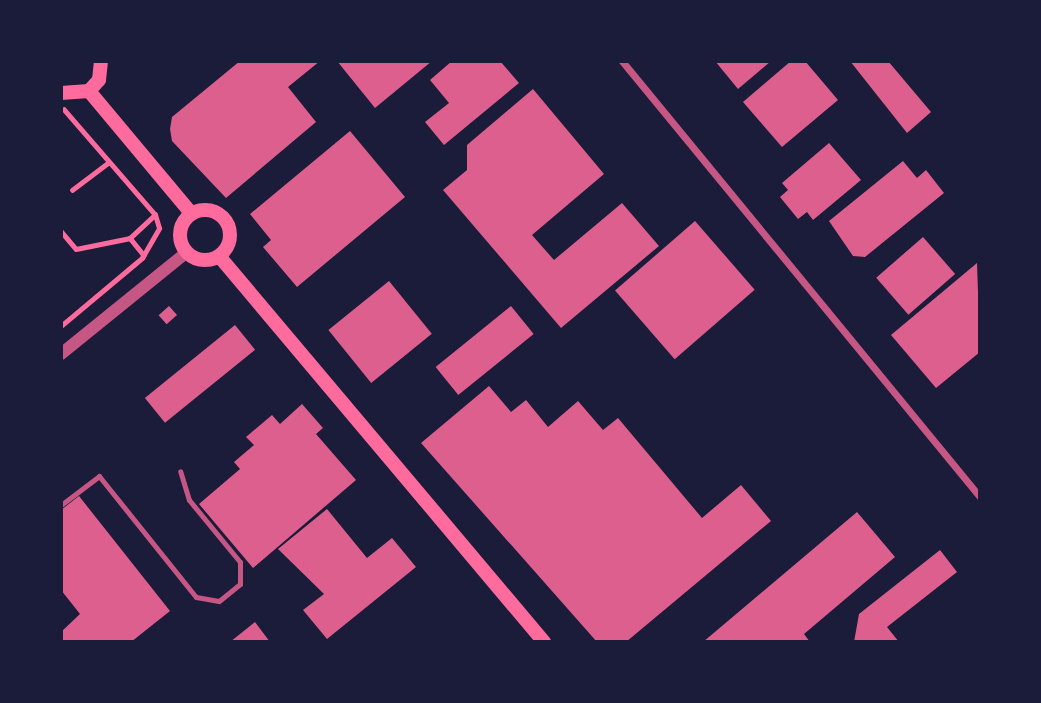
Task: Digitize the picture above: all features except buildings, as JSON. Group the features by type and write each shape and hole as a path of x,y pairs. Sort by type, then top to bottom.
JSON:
{"main road":[{"path":"89,91 101,61"},
{"path":"61,93 89,91"},
{"path":"89,91 192,214"},
{"path":"209,211 223,219 229,241 219,256 206,260 187,252 180,233 192,214 209,211"},
{"path":"219,256 535,639"}],"street":[{"path":"622,61 980,496"},
{"path":"61,354 187,252"}],"lane":[{"path":"61,505 99,476 196,597 219,601 240,584 240,562 189,500 180,471"}],"path":[{"path":"61,108 155,215 155,244 134,268 61,326"},
{"path":"72,190 109,162"},
{"path":"61,231 76,249 130,238 155,215"},
{"path":"130,238 144,255"},
{"path":"61,245 68,239"}]}
